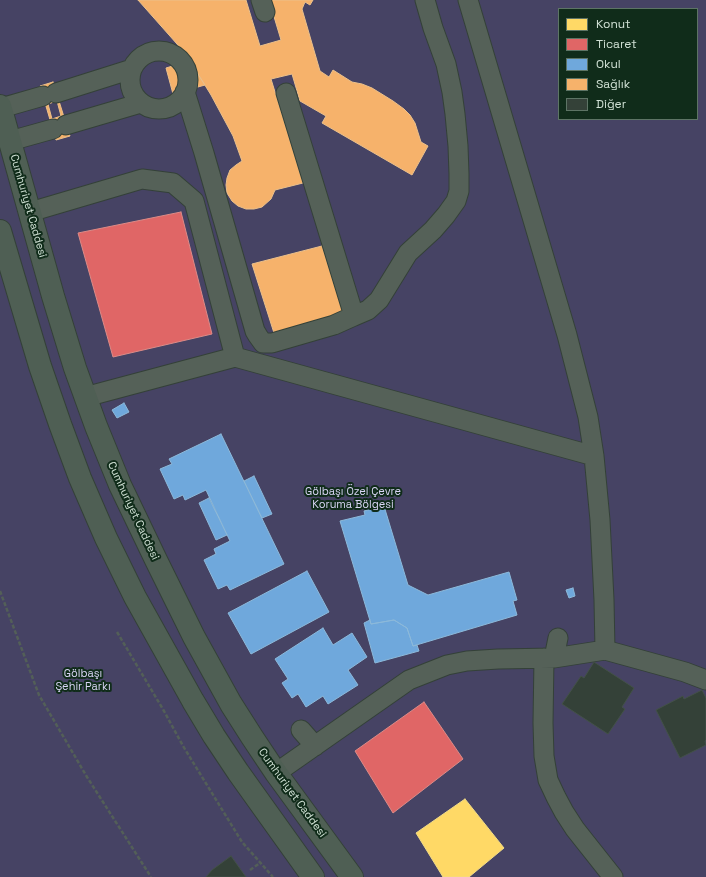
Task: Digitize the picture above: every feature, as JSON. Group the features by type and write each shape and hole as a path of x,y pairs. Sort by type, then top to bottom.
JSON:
{"main road":[{"name":"Cumhuriyet Caddesi","path":"0,107 53,296 75,368 120,485 194,637 231,704 276,773 352,877"},
{"path":"1,235 40,366 60,424 80,478 106,538 135,598 193,702 238,772 313,877"}],"street":[{"path":"185,92 258,336 263,342 272,343 334,325 368,310 379,300 408,253 446,215 456,200 459,191 457,130 452,92 446,64 425,0"},
{"path":"468,0 567,335 588,417 594,456 600,520 605,650"},
{"path":"161,52 173,55 181,63 187,74 187,86 185,92 180,100 174,105 157,109 149,107 142,103 133,94 130,81 132,69 138,60 149,53 161,52"},
{"path":"0,107 50,94 132,69"},
{"path":"286,93 354,316"},
{"path":"10,141 142,103"},
{"path":"30,212 142,179 173,183 194,201 235,357"},
{"path":"85,397 130,390 235,357 594,456"},
{"path":"558,638 549,658 543,723 544,756 548,780 561,807 575,829 613,877"},
{"path":"276,773 409,680 447,665 467,661 549,658 605,650 685,672 706,680"},
{"path":"301,730 314,746"}],"path":[{"path":"0,591 39,695 87,777 151,877"},
{"path":"117,632 183,746 242,842 272,877"},
{"path":"250,870 260,863"}],"green space":[{"name":"Gölbaşı Özel Çevre Koruma Bölgesi","path":"0,0 706,0 706,877 0,877"}],"building: Konut":[{"path":"465,799 504,848 469,877 443,877 416,833"}],"building: Ticaret":[{"path":"181,212 212,334 113,357 78,233"},
{"path":"424,702 463,759 393,813 355,751"}],"building: Okul":[{"path":"124,403 129,412 117,418 112,410"},
{"path":"221,434 284,564 230,590 227,585 218,589 204,560 216,554 214,549 230,541 206,490 185,500 183,495 174,499 160,469 172,464 169,459"},
{"path":"254,476 272,514 262,518 244,481"},
{"path":"209,498 227,535 216,540 199,503"},
{"path":"384,506 408,585 428,595 509,572 517,600 513,601 517,615 413,646 407,628 394,620 371,624 340,521 365,515 364,511"},
{"path":"307,571 329,612 251,654 228,613"},
{"path":"573,588 575,596 569,598 566,590"},
{"path":"370,620 371,624 394,620 407,628 413,646 417,645 419,651 375,663 364,623"},
{"path":"323,628 333,645 352,633 367,657 348,670 358,685 328,704 323,696 306,707 298,694 292,698 282,683 288,679 275,659"}],"building: Sağlık":[{"path":"138,0 246,0 260,46 281,40 269,0 313,0 310,5 305,2 302,9 320,71 329,77 333,70 352,82 372,88 393,101 410,115 415,123 421,142 428,146 412,175 322,123 326,116 300,101 292,74 271,79 303,183 275,190 271,199 262,207 246,209 238,206 232,201 227,193 226,185 230,170 242,161 233,136 195,69 177,44"},
{"path":"189,61 205,85 173,94 166,68"},
{"path":"53,82 70,136 56,140 40,86"},
{"path":"57,101 61,116 52,119 48,104"},
{"path":"322,246 343,313 274,333 252,264"}],"building: Diğer":[{"path":"594,662 634,688 622,707 625,709 608,734 562,704 581,676 584,678"},
{"path":"702,690 706,698 706,745 680,758 656,710 683,696 684,699"},
{"path":"231,856 246,877 206,877 212,870"}],"park label":[{"name":"Gölbaşı Şehir Parkı","path":"83,680"}]}
